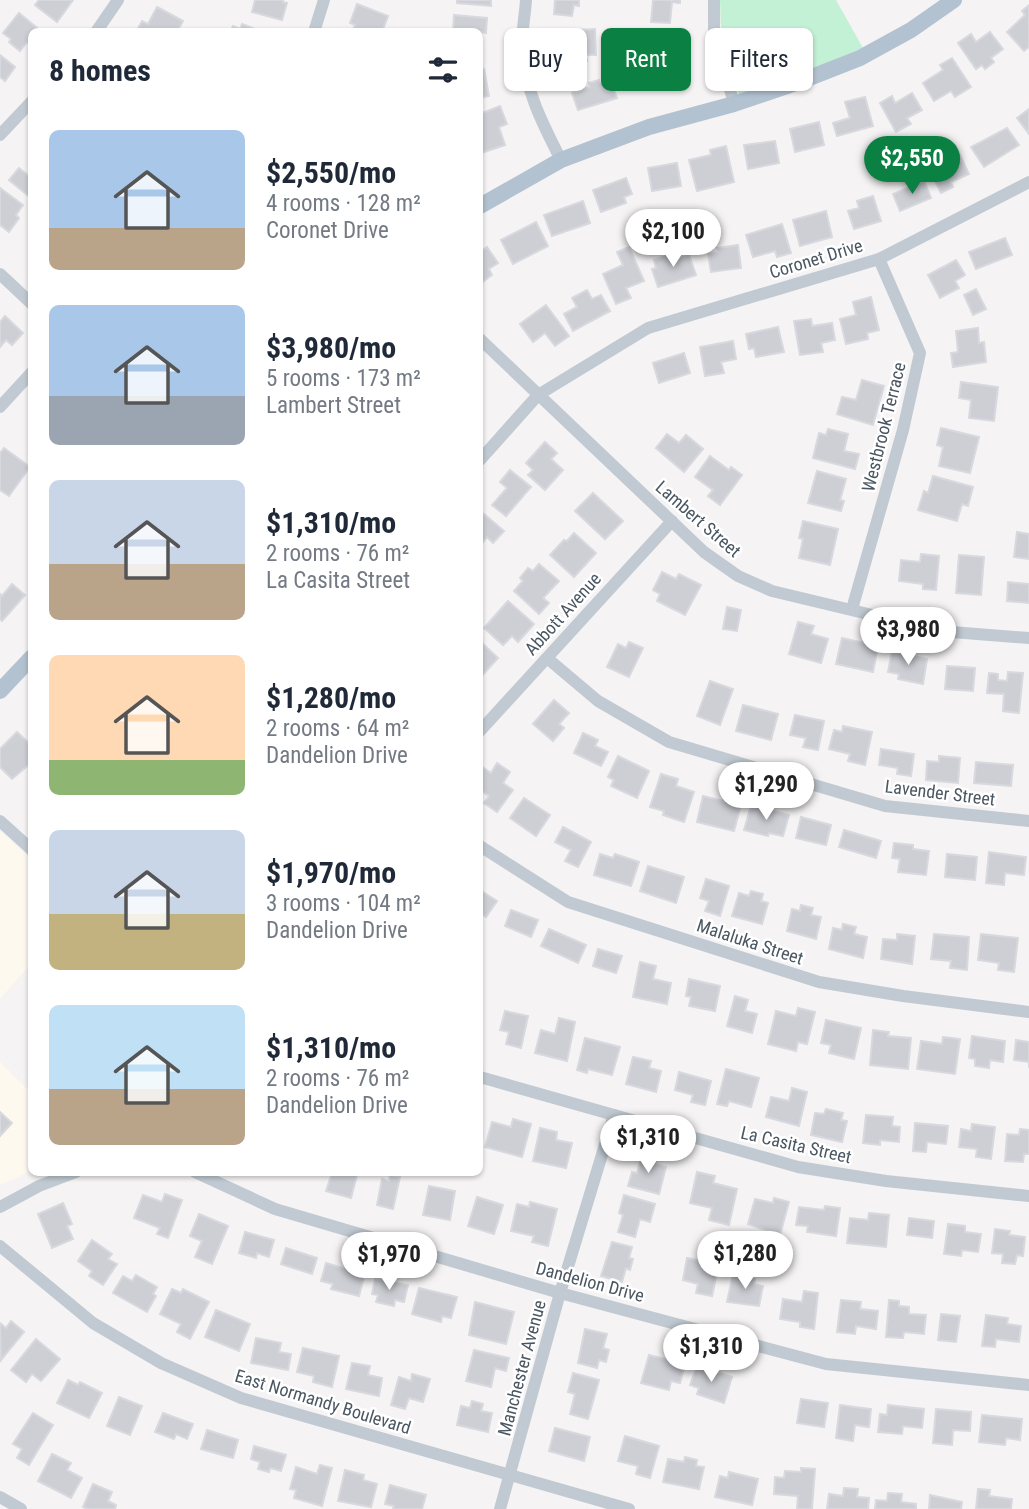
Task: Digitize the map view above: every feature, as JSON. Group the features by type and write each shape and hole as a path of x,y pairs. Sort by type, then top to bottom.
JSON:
{"main road":[{"path":"483,204 561,160 649,127 734,104 799,82 860,58 911,30 954,0"},
{"path":"0,691 28,661"}],"street":[{"path":"99,28 118,0"},
{"path":"315,28 324,0"},
{"path":"526,0 522,44 526,81 537,115 561,160"},
{"path":"713,0 714,32 734,104"},
{"path":"0,135 28,105"},
{"name":"Coronet Drive","path":"483,457 538,395 648,328 879,258 1029,182"},
{"name":"Westbrook Terrace","path":"852,610 903,430 920,353 879,258"},
{"path":"0,274 28,300"},
{"name":"Lambert Street","path":"483,342 704,552 738,576 772,591 939,631 1029,638"},
{"path":"0,407 28,376"},
{"name":"Abbott Avenue","path":"483,728 672,521"},
{"name":"Lavender Street","path":"547,658 598,701 669,742 885,806 1029,821"},
{"path":"0,821 28,846"},
{"name":"Malaluka Street","path":"483,848 568,902 819,982 1029,1012"},
{"name":"La Casita Street","path":"483,1078 798,1167 886,1181 1029,1196"},
{"name":"Manchester Avenue","path":"500,1509 560,1293 614,1115"},
{"path":"0,1207 39,1186 65,1176"},
{"name":"Dandelion Drive","path":"204,1176 275,1209 560,1293 826,1364 1029,1385"},
{"name":"East Normandy Boulevard","path":"0,1246 93,1323 161,1363 241,1398 629,1509"},
{"path":"0,1497 21,1509"}],"shaded area":[{"path":"0,831 28,856 28,967 0,999"},
{"path":"0,1062 28,1090 28,1172 0,1185"}],"green space":[{"path":"720,0 836,0 863,48 813,68 813,28 721,28"}],"building":[{"path":"39,0 73,0 57,22 35,5"},
{"path":"255,0 283,0 287,3 282,20 252,12"},
{"path":"457,0 491,0 491,6 457,3"},
{"path":"555,0 579,0 579,6 574,5 572,16 554,14"},
{"path":"653,0 680,0 680,3 672,2 670,23 651,22"},
{"path":"357,4 388,16 384,28 354,28 355,25 350,23"},
{"path":"1029,5 1029,47 1024,51 1007,32 1025,15 1022,11"},
{"path":"157,7 183,21 179,28 138,28 142,21 148,24"},
{"path":"19,13 37,28 28,28 28,43 20,51 3,33"},
{"path":"454,15 487,18 486,33 483,32 483,28 453,28"},
{"path":"587,29 595,29 596,55 587,55"},
{"path":"990,32 1003,49 991,58 994,62 985,69 982,65 976,69 958,43 971,34 976,42"},
{"path":"0,55 15,67 5,81 0,77"},
{"path":"952,58 971,87 955,97 951,91 934,101 923,83 943,70 940,65"},
{"path":"483,69 489,96 483,97"},
{"path":"599,80 601,91 614,91 617,98 578,110 572,93 587,91 589,83"},
{"path":"912,93 922,110 907,118 911,124 896,132 880,103 892,96 895,103"},
{"path":"865,97 873,126 837,136 833,123 850,118 845,102"},
{"path":"500,106 507,124 499,127 505,145 483,152 483,113"},
{"path":"1029,109 1029,134 1017,118"},
{"path":"819,122 824,145 795,152 790,129"},
{"path":"1007,128 1019,145 984,167 971,147"},
{"path":"775,141 779,163 748,169 744,145"},
{"path":"955,145 969,174 951,182 953,187 941,193 928,167 942,160 938,153"},
{"path":"726,146 734,182 697,191 689,160 711,155 710,150"},
{"path":"677,163 681,186 652,191 648,168"},
{"path":"19,168 28,175 28,196 9,180"},
{"path":"626,178 632,194 624,197 626,203 601,212 593,190"},
{"path":"924,181 931,198 900,211 893,194"},
{"path":"0,188 23,205 16,215 19,218 9,232 0,225"},
{"path":"873,196 881,221 854,229 848,211 859,208 857,201"},
{"path":"583,201 590,223 552,236 544,215"},
{"path":"826,211 832,237 800,246 793,220"},
{"path":"536,222 548,246 513,264 501,240"},
{"path":"782,224 791,253 777,257 775,251 753,257 746,235"},
{"path":"1005,238 1012,255 976,269 969,252"},
{"path":"738,245 741,268 711,272 708,254 718,252 717,248"},
{"path":"487,247 498,263 489,269 492,275 483,282 483,250"},
{"path":"629,247 644,281 626,288 631,298 616,304 603,274 623,265 617,252"},
{"path":"678,252 681,258 689,255 696,275 658,287 652,269 656,268 654,260"},
{"path":"956,260 965,275 955,281 959,288 940,298 928,275"},
{"path":"976,289 986,309 973,315 964,295"},
{"path":"587,290 592,299 601,295 610,311 573,331 564,314 577,307 572,298"},
{"path":"871,297 879,330 867,333 868,339 846,344 840,319 856,315 853,302"},
{"path":"546,305 569,336 555,346 545,333 533,342 520,324"},
{"path":"5,316 23,333 12,345 6,340 0,347 0,322"},
{"path":"811,319 812,326 832,323 835,340 821,343 823,352 800,355 794,321"},
{"path":"778,327 784,352 756,357 754,348 749,349 746,334"},
{"path":"978,328 979,343 984,342 986,362 953,367 951,353 958,352 956,331"},
{"path":"733,341 736,359 721,362 724,373 705,376 700,347"},
{"path":"684,353 690,373 659,383 653,363"},
{"path":"862,380 884,386 873,425 837,414 842,397 856,400"},
{"path":"961,382 998,387 994,421 969,418 971,400 959,398"},
{"path":"941,428 979,437 970,473 939,466 943,447 937,445"},
{"path":"828,429 848,434 844,451 859,454 855,469 813,458 819,433 826,435"},
{"path":"667,434 679,443 686,435 703,449 684,472 656,448"},
{"path":"545,442 557,453 551,459 563,470 545,490 528,475 533,470 526,463"},
{"path":"4,448 28,466 28,470 9,496 0,490 0,453"},
{"path":"710,456 729,470 731,467 742,475 720,505 708,496 713,490 695,477"},
{"path":"510,470 531,487 506,516 492,505 507,488 500,482"},
{"path":"817,471 846,479 840,500 844,501 841,511 808,503"},
{"path":"933,476 973,487 968,506 962,504 957,521 918,510 924,491 928,493"},
{"path":"593,493 623,521 605,539 575,511"},
{"path":"483,515 504,531 493,543 487,537 483,542"},
{"path":"803,521 838,529 830,565 799,558 803,539 799,538"},
{"path":"1017,532 1029,534 1029,559 1014,557"},
{"path":"574,533 596,553 574,577 550,555"},
{"path":"921,554 939,556 936,590 923,589 923,584 899,581 901,560 920,562"},
{"path":"959,555 984,557 981,595 956,593"},
{"path":"539,564 559,581 543,598 549,603 539,614 514,591 523,581 520,578 528,568 533,571"},
{"path":"662,572 676,579 679,574 701,585 685,615 657,601 660,594 653,590"},
{"path":"1008,582 1029,584 1029,603 1007,601"},
{"path":"12,584 25,595 2,621 0,594 2,596"},
{"path":"508,601 534,624 518,642 512,636 503,645 484,628"},
{"path":"727,607 741,610 737,631 723,629"},
{"path":"798,622 814,626 811,634 828,639 821,663 789,654"},
{"path":"842,638 878,646 873,672 836,664"},
{"path":"629,642 643,648 629,677 607,667 618,644 626,648"},
{"path":"483,644 498,658 483,675"},
{"path":"892,651 927,659 923,684 898,679 899,674 888,672"},
{"path":"947,666 975,668 973,691 945,689"},
{"path":"1008,672 1023,673 1019,713 1003,711 1004,694 987,693 989,673 998,674 998,680 1007,681"},
{"path":"710,681 733,689 720,725 697,716"},
{"path":"554,700 569,713 559,724 564,728 553,741 533,724"},
{"path":"743,705 778,714 771,740 736,731"},
{"path":"795,715 824,721 818,750 803,747 806,738 790,735"},
{"path":"843,726 872,732 865,765 848,761 850,754 829,749 834,730 842,732"},
{"path":"17,732 28,742 28,765 12,779 0,767 0,749"},
{"path":"583,733 598,740 595,746 608,752 601,766 574,753"},
{"path":"881,749 914,754 911,776 897,774 898,768 879,765"},
{"path":"618,756 649,771 637,798 611,786 614,780 608,777"},
{"path":"939,756 960,758 958,783 926,780 927,761 939,762"},
{"path":"976,762 1013,765 1011,786 974,783"},
{"path":"497,763 510,772 503,783 513,790 497,812 484,803 489,796 483,792 483,767 491,773"},
{"path":"661,774 678,779 676,786 694,792 684,822 650,807"},
{"path":"724,793 743,798 734,831 697,822 703,796 723,801"},
{"path":"524,798 550,815 536,836 510,818"},
{"path":"751,805 789,815 783,836 769,833 768,836 744,830"},
{"path":"801,817 831,825 826,845 796,838"},
{"path":"563,827 591,842 578,867 565,861 571,850 555,842"},
{"path":"844,830 881,841 876,858 839,847"},
{"path":"894,843 913,845 913,849 929,851 926,875 898,872 900,859 892,858"},
{"path":"989,852 1026,857 1024,875 1005,873 1004,885 986,883"},
{"path":"600,854 613,858 615,854 639,862 631,886 594,875"},
{"path":"947,854 977,857 975,880 945,877"},
{"path":"648,866 684,877 676,903 640,891"},
{"path":"706,879 729,886 720,916 705,911 709,901 700,898"},
{"path":"751,891 763,894 761,901 768,903 762,924 732,916 739,893 749,896"},
{"path":"483,892 497,901 486,917 483,915"},
{"path":"801,905 813,908 811,915 821,917 816,939 787,931 792,909 800,911"},
{"path":"511,910 538,920 531,937 505,926"},
{"path":"843,924 856,927 854,934 867,937 863,958 829,949 833,928 842,930"},
{"path":"549,929 586,945 578,963 541,946"},
{"path":"897,934 915,936 912,964 881,959 883,939 897,940"},
{"path":"934,934 969,937 967,970 950,968 951,961 931,959"},
{"path":"981,934 1018,938 1014,972 998,970 999,963 978,960"},
{"path":"598,949 622,956 616,973 593,966"},
{"path":"640,962 656,966 653,979 671,983 667,1004 633,997"},
{"path":"689,979 720,986 715,1011 689,1006 691,997 686,996"},
{"path":"735,996 748,1000 745,1011 757,1014 752,1033 727,1026"},
{"path":"798,1008 815,1012 807,1044 798,1042 796,1051 768,1044 776,1011 796,1016"},
{"path":"505,1011 528,1016 521,1048 506,1044 509,1032 500,1030"},
{"path":"559,1018 575,1022 567,1061 535,1053 541,1030 555,1034"},
{"path":"826,1020 861,1028 854,1059 829,1053 831,1045 821,1043"},
{"path":"873,1030 889,1032 888,1036 911,1038 908,1069 870,1065"},
{"path":"972,1036 1005,1041 1003,1062 990,1060 989,1068 975,1066 975,1059 969,1058"},
{"path":"943,1037 960,1039 955,1074 917,1069 921,1041 942,1044"},
{"path":"585,1038 620,1047 612,1075 588,1069 587,1073 577,1070"},
{"path":"1016,1040 1029,1042 1029,1062 1014,1060"},
{"path":"633,1057 651,1061 649,1068 661,1071 656,1092 626,1084"},
{"path":"726,1069 759,1078 751,1107 729,1101 727,1106 717,1104"},
{"path":"679,1072 711,1081 705,1105 691,1102 693,1095 675,1090"},
{"path":"792,1088 807,1092 799,1126 766,1117 771,1097 789,1101"},
{"path":"826,1109 843,1113 841,1120 847,1121 842,1142 811,1135 815,1113 824,1114"},
{"path":"0,1112 12,1123 0,1136"},
{"path":"866,1115 893,1117 892,1126 900,1127 899,1142 880,1140 880,1145 863,1143"},
{"path":"513,1119 531,1124 522,1157 485,1147 492,1122 511,1127"},
{"path":"915,1123 948,1126 946,1144 927,1142 926,1152 913,1151"},
{"path":"972,1124 995,1127 991,1159 976,1157 977,1149 959,1147 961,1129 971,1131"},
{"path":"540,1128 557,1132 556,1140 572,1143 566,1168 533,1161"},
{"path":"1020,1129 1029,1130 1029,1154 1024,1154 1023,1162 1005,1161 1007,1134 1019,1135"},
{"path":"643,1152 657,1156 655,1164 666,1167 659,1194 628,1186 632,1172 637,1173"},
{"path":"697,1172 715,1176 713,1183 737,1189 729,1225 709,1220 712,1208 690,1203"},
{"path":"331,1176 357,1176 351,1198 326,1191"},
{"path":"390,1176 400,1177 393,1209 377,1205 382,1179 389,1181"},
{"path":"429,1186 455,1191 450,1220 423,1215"},
{"path":"165,1194 182,1200 168,1238 157,1234 160,1228 134,1218 143,1195 162,1202"},
{"path":"624,1195 655,1204 650,1222 640,1219 635,1237 618,1232 623,1215 619,1213"},
{"path":"477,1197 503,1205 494,1234 468,1226"},
{"path":"774,1198 789,1202 780,1235 748,1224 755,1199 773,1203"},
{"path":"530,1202 557,1209 548,1246 532,1242 534,1236 511,1231 517,1204 529,1207"},
{"path":"63,1203 72,1224 67,1226 73,1239 52,1248 38,1214"},
{"path":"825,1206 840,1208 836,1236 807,1232 808,1226 796,1225 799,1207 824,1210"},
{"path":"869,1213 889,1215 886,1247 847,1243 850,1218 868,1220"},
{"path":"199,1214 228,1226 212,1264 195,1257 202,1241 190,1236"},
{"path":"909,1218 934,1221 932,1238 907,1235"},
{"path":"948,1224 965,1226 965,1232 981,1234 978,1252 962,1250 961,1256 944,1254"},
{"path":"995,1229 1010,1231 1009,1235 1025,1237 1023,1256 1017,1255 1015,1264 1002,1263 1003,1254 992,1253"},
{"path":"245,1232 274,1240 269,1257 257,1253 256,1258 239,1253"},
{"path":"92,1240 112,1254 108,1259 117,1264 103,1285 89,1276 92,1271 78,1261"},
{"path":"612,1242 632,1247 630,1270 626,1268 622,1282 601,1276"},
{"path":"286,1248 317,1258 312,1274 281,1264"},
{"path":"703,1257 720,1260 712,1296 696,1293 698,1284 683,1280 687,1258 702,1261"},
{"path":"753,1259 774,1262 772,1275 751,1272"},
{"path":"326,1263 349,1270 350,1266 366,1270 359,1296 331,1289 333,1284 321,1281"},
{"path":"733,1274 755,1279 754,1284 763,1286 759,1306 727,1302"},
{"path":"136,1275 157,1287 153,1294 156,1296 147,1312 113,1293 123,1276 132,1281"},
{"path":"375,1279 408,1285 404,1302 395,1300 394,1306 376,1302 378,1295 372,1294"},
{"path":"419,1288 457,1297 451,1318 442,1316 441,1322 412,1314"},
{"path":"172,1289 181,1293 183,1289 209,1302 190,1339 177,1332 181,1324 160,1314"},
{"path":"804,1291 818,1293 814,1329 800,1327 800,1322 780,1319 783,1299 802,1302"},
{"path":"841,1300 861,1302 860,1309 878,1311 876,1329 856,1326 855,1334 837,1332"},
{"path":"889,1300 899,1301 899,1306 909,1307 909,1314 926,1315 924,1334 904,1332 903,1338 886,1337"},
{"path":"475,1302 514,1312 506,1344 469,1335"},
{"path":"216,1310 250,1324 239,1351 205,1337"},
{"path":"941,1314 960,1316 956,1342 938,1340"},
{"path":"986,1315 1008,1318 1007,1324 1021,1326 1019,1342 996,1339 995,1347 982,1346"},
{"path":"11,1321 24,1332 1,1360 0,1323 6,1328"},
{"path":"585,1329 607,1334 603,1348 609,1350 606,1362 599,1360 597,1368 578,1363"},
{"path":"256,1338 281,1343 279,1352 291,1354 288,1370 251,1363"},
{"path":"36,1339 60,1359 41,1381 32,1374 26,1382 11,1370"},
{"path":"303,1348 339,1356 332,1387 313,1382 314,1376 297,1372"},
{"path":"474,1350 509,1358 506,1371 495,1368 491,1387 466,1381"},
{"path":"649,1355 685,1364 680,1383 671,1381 669,1390 641,1383"},
{"path":"352,1363 370,1366 368,1375 382,1378 379,1396 346,1389"},
{"path":"697,1366 732,1377 724,1403 697,1394 699,1388 690,1385"},
{"path":"573,1373 599,1380 588,1419 570,1414 575,1394 568,1392"},
{"path":"412,1374 430,1379 423,1402 409,1398 405,1409 391,1405 399,1377 411,1381"},
{"path":"68,1380 78,1385 80,1382 102,1393 89,1418 57,1403"},
{"path":"119,1397 142,1406 130,1435 107,1426"},
{"path":"801,1399 828,1403 824,1427 797,1423"},
{"path":"472,1401 483,1404 481,1411 492,1413 488,1432 457,1425 461,1406 470,1408"},
{"path":"840,1405 871,1409 869,1427 855,1425 853,1441 836,1438"},
{"path":"888,1405 924,1409 922,1428 903,1426 902,1434 878,1432 880,1414 887,1415"},
{"path":"936,1409 971,1412 970,1431 953,1430 952,1445 933,1443"},
{"path":"33,1413 53,1425 29,1465 17,1458 22,1449 13,1444"},
{"path":"163,1413 193,1424 187,1439 176,1434 174,1439 155,1432"},
{"path":"982,1415 1022,1419 1020,1440 1006,1438 1005,1445 979,1442"},
{"path":"555,1428 590,1437 584,1461 549,1451"},
{"path":"207,1430 238,1440 233,1458 201,1449"},
{"path":"625,1436 659,1446 650,1478 636,1474 638,1466 618,1461"},
{"path":"254,1446 286,1455 281,1471 258,1469 260,1462 251,1459"},
{"path":"52,1454 71,1463 67,1470 82,1478 71,1498 38,1481"},
{"path":"685,1457 697,1460 696,1466 704,1467 699,1489 663,1482 668,1459 684,1462"},
{"path":"320,1465 332,1468 322,1506 294,1498 296,1490 290,1489 296,1467 317,1474"},
{"path":"801,1468 815,1469 812,1509 797,1509 798,1496 774,1494 775,1477 784,1478 785,1471 801,1472"},
{"path":"345,1470 364,1475 363,1480 377,1484 371,1507 338,1501"},
{"path":"729,1472 758,1479 752,1505 715,1497 720,1476 728,1478"},
{"path":"93,1484 112,1492 108,1501 116,1505 115,1509 83,1507"},
{"path":"390,1485 426,1495 422,1509 393,1509 394,1506 385,1504"},
{"path":"844,1488 858,1489 857,1497 869,1498 868,1509 827,1509 829,1494 843,1496"},
{"path":"978,1489 990,1490 989,1496 1012,1499 1011,1509 976,1509"},
{"path":"888,1493 902,1494 901,1502 916,1504 916,1509 875,1509 876,1500 887,1501"},
{"path":"930,1495 962,1502 961,1509 929,1509"}]}
